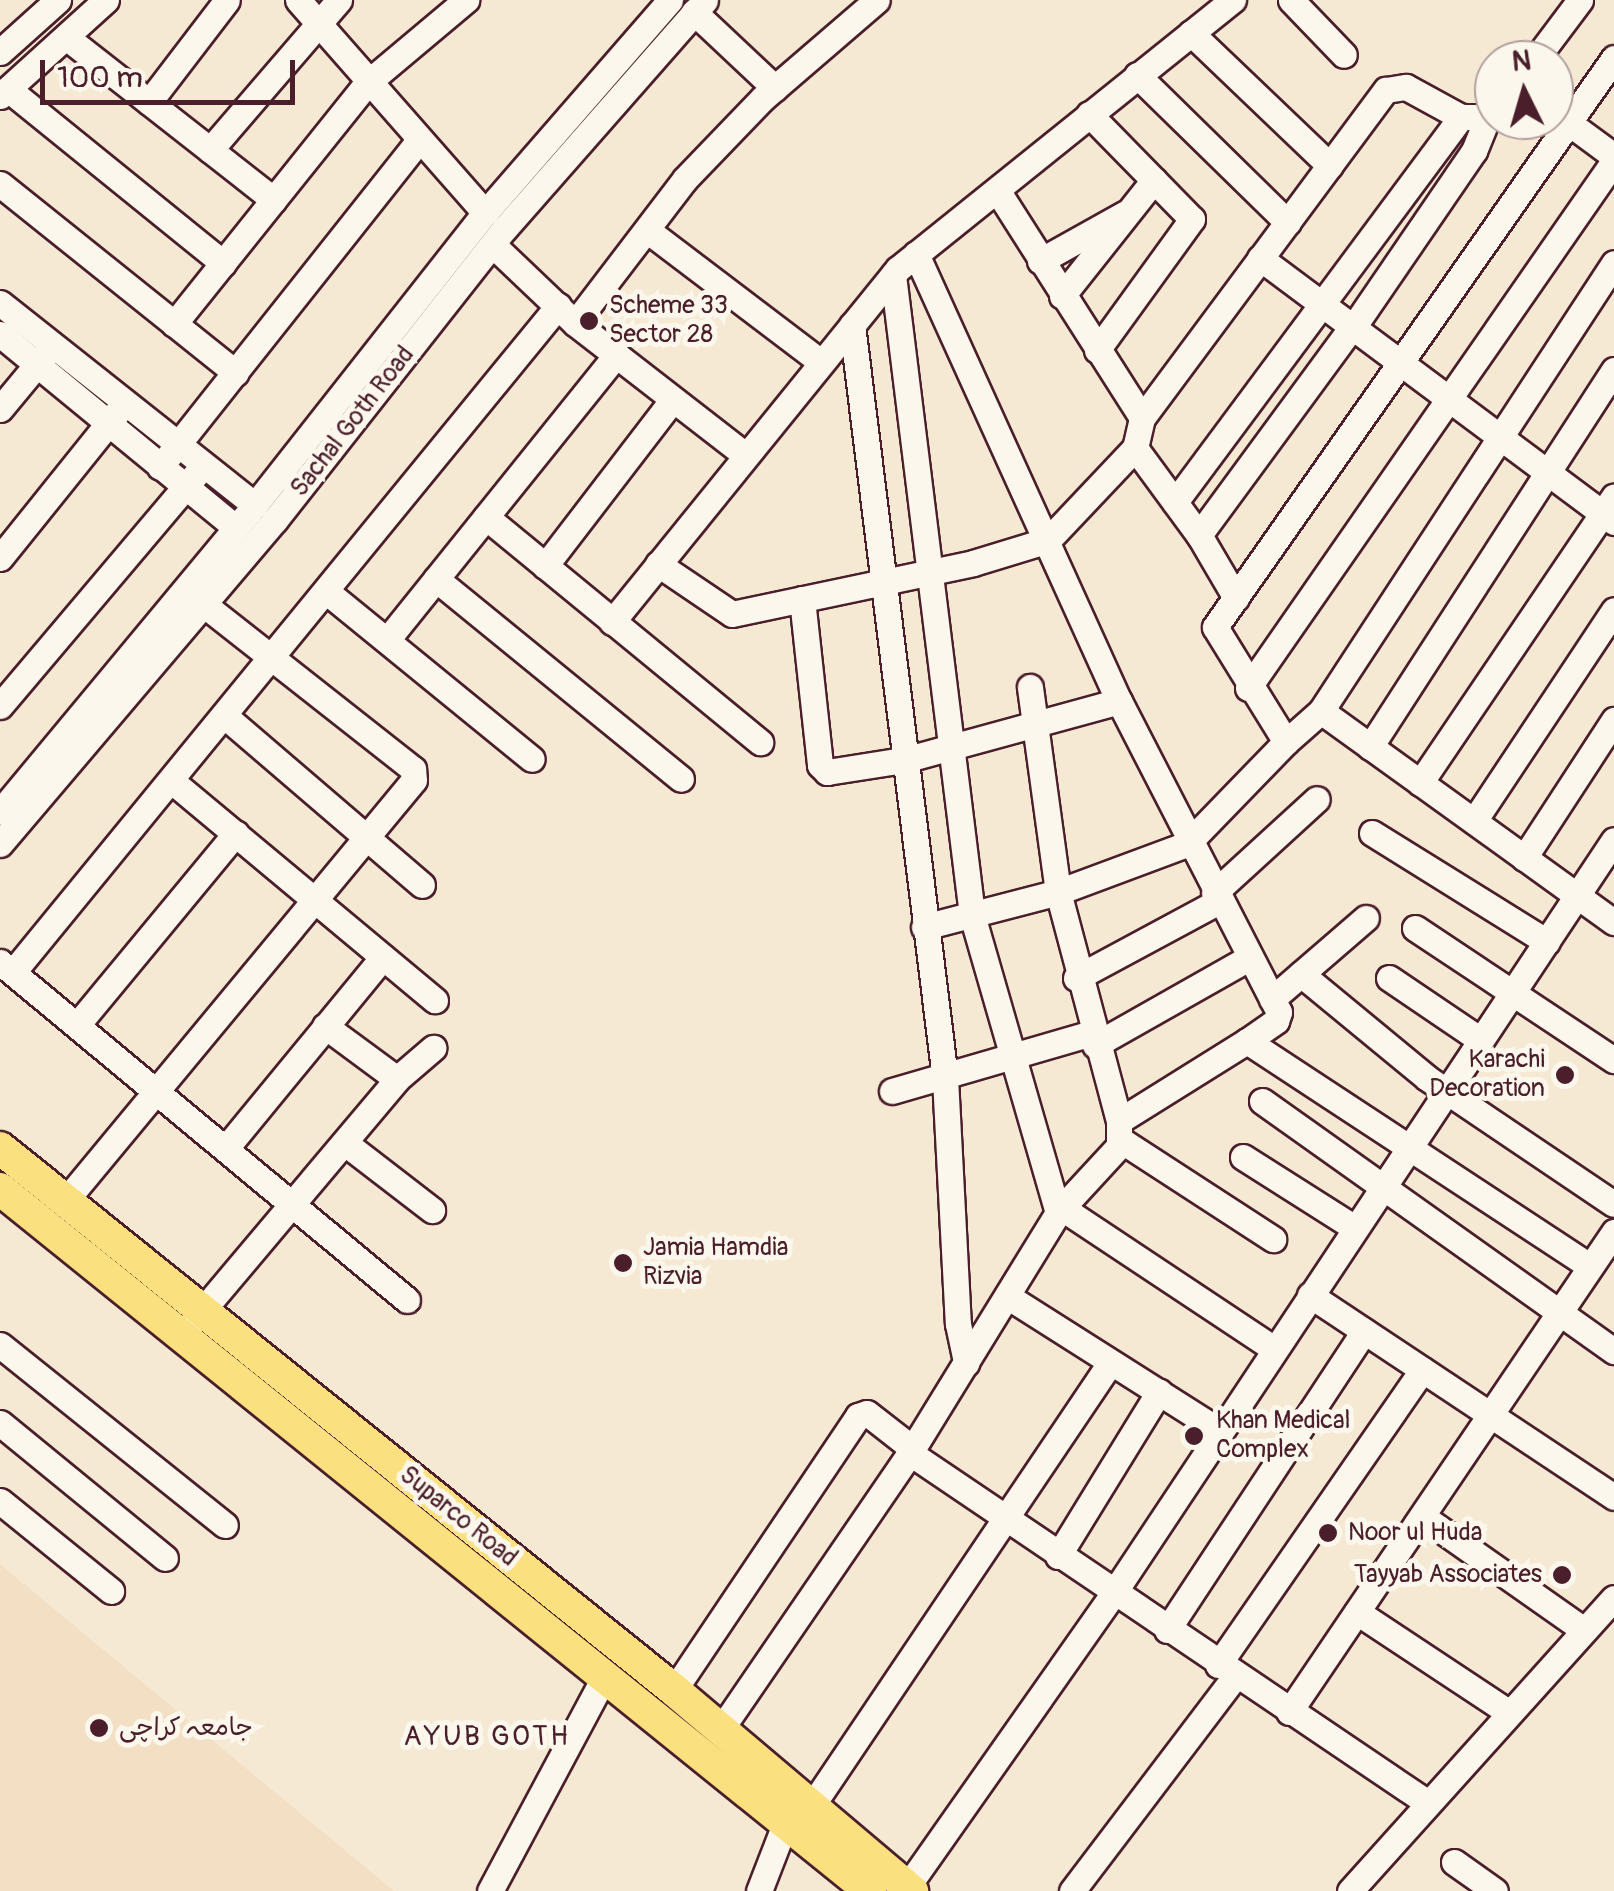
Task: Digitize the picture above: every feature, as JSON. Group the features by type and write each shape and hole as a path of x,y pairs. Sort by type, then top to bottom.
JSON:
{"main road":[{"name":"Suparco Road","path":"0,1148 66,1200 191,1324 603,1678 870,1891"},
{"name":"Suparco Road","path":"0,1189 191,1324 669,1686 814,1804 910,1889"},
{"path":"643,1709 669,1686"}],"street":[{"path":"0,52 58,0"},
{"path":"106,0 4,92 224,263"},
{"path":"149,102 227,0"},
{"path":"298,0 366,84 485,213"},
{"path":"210,150 315,21 338,0"},
{"path":"174,324 366,84 466,0"},
{"name":"Sachal Goth Road","path":"0,844 195,597 236,527 485,213 670,0"},
{"path":"408,1300 6,967 173,782 327,592 567,315 648,230 685,180 775,88 877,0"},
{"path":"612,622 744,454 893,276 1233,0"},
{"path":"1291,0 1344,55"},
{"path":"1550,40 1580,0"},
{"path":"702,3 775,88"},
{"name":"Sachal Goth Road","path":"0,812 195,597 702,3"},
{"path":"1190,33 1330,166"},
{"path":"66,37 274,200"},
{"path":"1574,104 1614,58"},
{"path":"1136,75 1288,223"},
{"path":"658,564 732,614 934,571 1048,540 1135,448 1142,418 1386,90 1406,87 1461,117 1474,116"},
{"path":"1089,114 1192,218 1097,350"},
{"path":"1175,502 1461,117"},
{"path":"1248,688 1614,158 1574,127"},
{"path":"1199,535 1351,328 1479,140"},
{"path":"1286,742 1248,688 1215,627 1403,367 1548,140"},
{"path":"160,467 179,448 418,142"},
{"path":"1062,296 1154,180"},
{"path":"0,184 236,373"},
{"path":"997,190 1142,418"},
{"path":"1040,261 1118,212 1128,214"},
{"path":"648,230 822,362"},
{"path":"493,245 567,315 744,454"},
{"path":"722,1729 911,1450 1060,1210 1103,1168 1119,1130 1278,1018 1272,999 1187,844 1119,701 916,254"},
{"path":"1260,258 1498,438 1610,511 1420,782"},
{"path":"924,927 1058,892 1187,844 1321,711 1614,262"},
{"path":"893,276 934,571 972,915 1008,1058 1060,1210 1274,1349"},
{"path":"0,303 45,355 116,414 160,467 236,527"},
{"path":"852,325 945,1078 958,1324 966,1363"},
{"path":"0,334 45,355"},
{"path":"0,409 45,355"},
{"path":"386,640 616,355"},
{"path":"1370,746 1614,370"},
{"path":"545,566 673,400"},
{"path":"116,414 179,448 255,506"},
{"path":"0,558 116,414"},
{"path":"1135,448 1199,535 1236,598"},
{"path":"0,706 202,466"},
{"path":"486,517 760,742"},
{"path":"436,580 681,779"},
{"path":"327,592 532,759"},
{"path":"66,1200 410,787 412,769 195,597"},
{"path":"802,599 822,768 834,773 954,748 1119,701"},
{"path":"1474,821 1614,610"},
{"path":"1030,687 1058,892 1076,978 1119,1130 1272,1239"},
{"path":"1321,711 1614,922"},
{"path":"226,717 372,837 422,885"},
{"path":"1524,858 1614,720"},
{"path":"173,782 435,1000"},
{"path":"1076,978 1216,897 1318,799"},
{"path":"77,1025 236,833"},
{"path":"1372,833 1547,942"},
{"path":"910,1889 1113,1594 1410,1148 1443,1089 1513,993 1614,840"},
{"path":"1272,999 1366,918"},
{"path":"1415,928 1614,1060"},
{"path":"226,1148 383,957"},
{"path":"892,1091 1093,1039 1250,958"},
{"path":"1301,974 1443,1089 1614,1204"},
{"path":"1388,978 1479,1039"},
{"path":"326,1026 397,1079"},
{"path":"1247,1041 1590,1266"},
{"path":"191,1324 397,1079 433,1048"},
{"path":"1262,1101 1381,1190 1614,1351"},
{"path":"345,1142 432,1210"},
{"path":"1243,1157 1355,1228"},
{"path":"1289,1712 1614,1232"},
{"path":"1310,1294 1614,1496"},
{"path":"1007,1296 1220,1431"},
{"path":"1166,1630 1364,1331"},
{"path":"0,1345 224,1525"},
{"path":"814,1804 1110,1362"},
{"path":"1072,1891 1226,1670 1422,1370"},
{"path":"1058,1556 1158,1392"},
{"path":"669,1686 858,1416 867,1412 911,1450 1058,1556 1428,1803"},
{"path":"0,1423 164,1558"},
{"path":"0,1501 111,1591"},
{"path":"1423,1516 1584,1630"},
{"path":"1350,1891 1614,1598"},
{"path":"1357,1612 1508,1712"},
{"path":"490,1891 603,1678"},
{"path":"759,1891 785,1824"},
{"path":"1454,1862 1495,1891"}],"shaded area":[{"name":"جامعہ کراچی","path":"0,1564 394,1891 0,1891"}],"place":[{"name":"Scheme 33 Sector 28","path":"589,321"},
{"name":"Karachi Decoration","path":"1565,1075"},
{"name":"Jamia Hamdia Rizvia","path":"623,1263"},
{"name":"Khan Medical Complex","path":"1194,1436"},
{"name":"Noor ul Huda","path":"1328,1533"},
{"name":"Tayyab Associates","path":"1562,1575"},
{"name":"جامعہ کراچی","path":"99,1728"}],"district":[{"name":"AYUB GOTH","path":"487,1737"}]}
